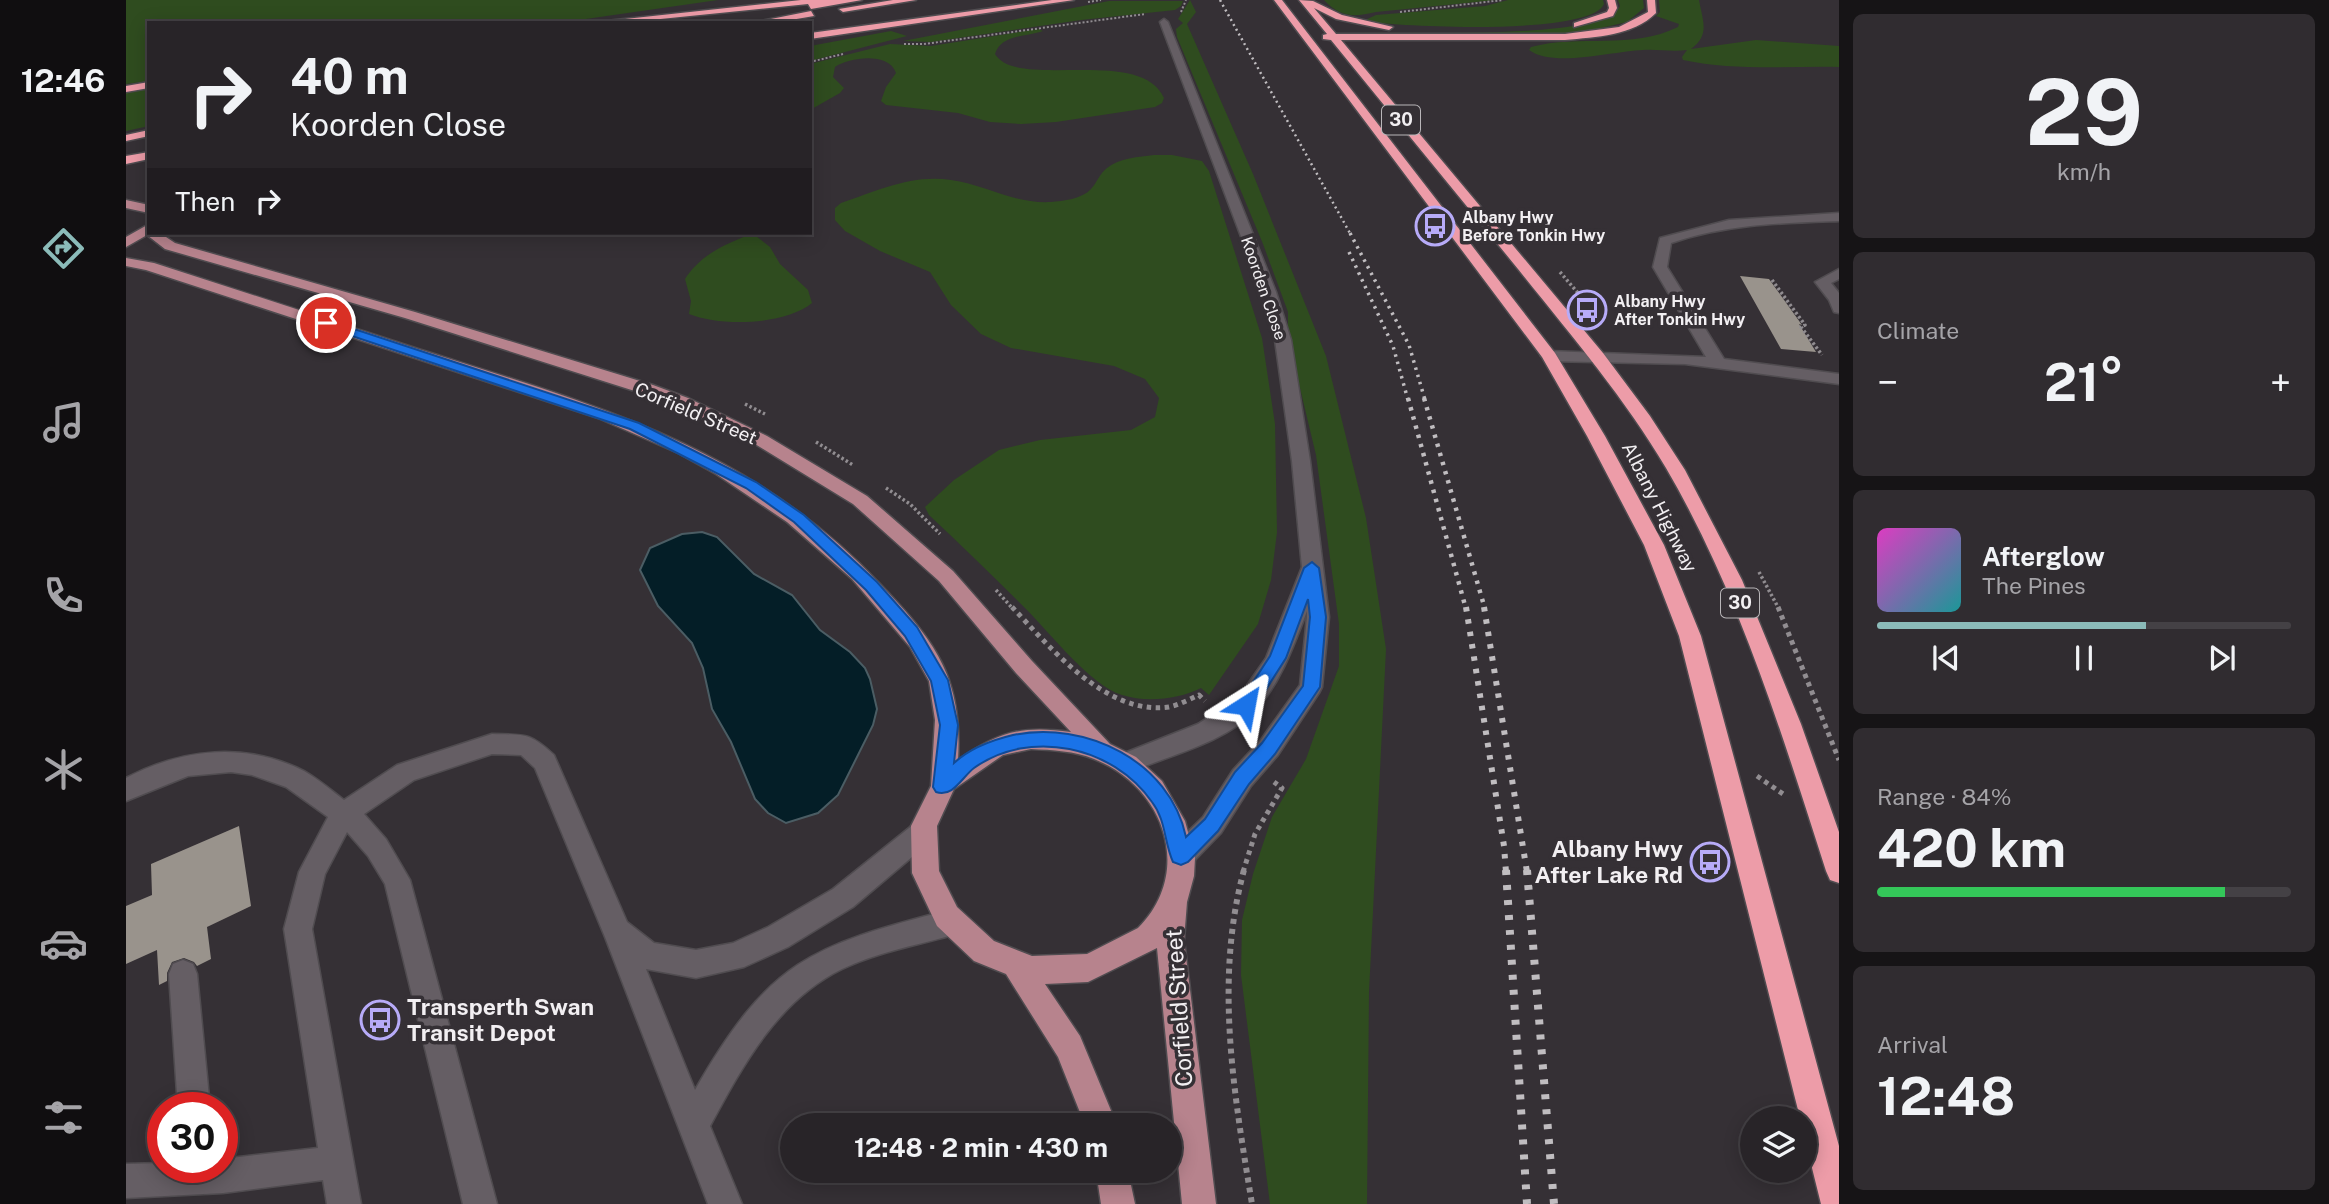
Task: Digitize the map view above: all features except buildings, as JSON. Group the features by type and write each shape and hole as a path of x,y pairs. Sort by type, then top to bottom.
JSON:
{"highway":[{"path":"612,21 826,0"},
{"path":"709,21 858,0"},
{"path":"769,21 912,0"},
{"path":"812,28 1016,0"},
{"path":"812,36 1070,0"},
{"name":"Albany Highway","path":"1278,0 1549,356 1596,436 1654,545 1690,636 1838,1204"},
{"path":"1304,0 1339,17 1355,21 1386,27 1447,30"},
{"name":"Albany Highway","path":"1304,0 1332,34 1356,52 1451,182 1597,356 1685,486 1712,539 1790,724 1839,871"},
{"path":"1305,35 1575,25 1610,14 1613,8 1611,0"},
{"path":"1356,52 1394,42 1565,37 1629,26 1643,21 1652,13 1651,0"},
{"path":"812,45 1053,2"},
{"path":"1332,34 1507,39"},
{"path":"126,89 147,85"},
{"path":"126,139 147,134"},
{"path":"126,160 147,155"}],"main road":[{"path":"126,204 147,209"},
{"path":"126,243 147,230"},
{"name":"Corfield Street","path":"155,235 170,246 410,315 647,389 682,402 761,440 860,500 946,576 1024,667 1101,750"},
{"name":"Corfield Street","path":"126,262 149,266 604,414 665,440 751,485 825,541 871,586 911,632 940,680 949,725 943,787"},
{"path":"1031,739 1066,740 1101,750 1126,763 1159,796 1174,825 1181,856 1177,896 1151,936 1114,961 1067,973 1018,968 992,957 968,942 949,923 931,894 923,863 923,832 930,808 943,787 967,763 997,746 1031,739"},
{"name":"Corfield Street","path":"1177,896 1170,940 1199,1204"},
{"path":"1018,968 1069,1047 1096,1113"},
{"path":"1114,1183 1118,1204"}],"street":[{"name":"Koorden Close","path":"1164,22 1269,292 1283,340 1301,461 1318,617 1311,687 1269,748 1242,778 1212,825 1181,856"},
{"path":"1718,363 1660,267 1665,241 1695,229 1733,222 1839,217"},
{"path":"1839,274 1822,282 1836,299 1839,309"},
{"path":"1549,356 1685,359 1839,379"},
{"name":"Koorden Close","path":"1126,763 1224,721 1246,705 1277,658 1312,568"},
{"path":"344,1204 298,929 312,872 351,819 406,772 492,744 527,745 545,762 617,933 725,1204"},
{"path":"126,790 162,770 187,764 203,761 244,764 278,772 297,780 351,819 374,842 397,880 480,1204"},
{"path":"617,933 648,956 696,964 734,957 778,936 844,898 923,832"},
{"path":"693,1125 734,1051 757,1019 816,968 856,950 949,923"},
{"path":"183,974 193,1092"},
{"path":"238,1170 300,1168 337,1162"},
{"path":"126,1181 147,1178"}],"path":[{"path":"1389,13 1503,0"},
{"path":"1176,12 1181,11"},
{"path":"898,42 924,44 1149,14"},
{"path":"1772,280 1805,325 1801,327 1828,363"},
{"path":"1757,776 1790,799"},
{"path":"1252,1204 1236,1095 1228,976 1229,933 1234,904 1250,848 1282,788"}],"green space":[{"path":"126,0 718,0 572,21 147,21 147,81 126,84"},
{"path":"1190,0 1196,12 1187,24 1253,174 1326,356 1366,518 1386,649 1369,992 1367,1204 1270,1204 1241,975 1242,920 1253,874 1272,817 1306,759 1339,666 1339,624 1316,455 1288,338 1288,312 1263,244 1177,37 1176,29 1183,23 1178,19"},
{"path":"1324,0 1496,0 1348,15 1336,10"},
{"path":"1508,0 1603,0 1604,4 1591,14 1566,21 1531,25 1451,27 1363,21 1376,15 1485,6"},
{"path":"1618,0 1643,0 1644,8 1627,22 1584,32 1541,35 1359,32 1543,30 1580,25 1607,17 1620,6"},
{"path":"1659,0 1699,0 1704,28 1701,39 1691,49 1756,40 1839,46 1839,67 1741,67 1702,63 1683,60 1687,50 1643,50 1553,58 1529,50 1531,47 1549,43 1642,38 1678,27 1679,24 1656,16 1660,12"},
{"path":"1109,1 1183,1 1175,10 1081,20 931,42 903,41"},
{"path":"1038,29 1043,31 1015,37 1003,43 995,54 1008,64 1027,69 1131,74 1151,82 1164,98 1162,103 1155,107 1056,122 990,122 958,113 886,105 881,101 886,87 896,73 886,62 868,58 835,67 833,77 844,88 812,109 812,64 890,44 931,46"},
{"path":"891,31 907,36 812,60 812,46"},
{"path":"147,88 147,126 126,131 126,92"},
{"path":"1154,155 1172,155 1202,161 1209,171 1262,338 1275,424 1277,532 1271,580 1258,624 1209,695 1201,688 1173,697 1152,699 1122,695 1097,681 929,515 925,507 954,480 999,450 1040,440 1131,430 1155,417 1159,398 1145,379 1114,366 1011,348 981,334 951,305 930,272 880,251 845,231 835,220 835,208 841,203 895,185 922,179 964,182 1038,202 1067,200 1087,192 1104,170 1117,162"},
{"path":"746,236 756,236 770,247 780,264 808,290 812,303 786,316 752,322 718,321 689,314 691,301 685,279 697,264 712,253"}],"water":[{"path":"702,532 717,537 754,574 792,595 820,630 850,652 865,668 870,679 877,709 873,725 838,795 818,813 786,823 768,813 755,799 731,742 712,709 703,668 692,643 658,606 640,570 650,548 682,534"}],"railway":[{"path":"1220,0 1351,235"},
{"path":"1350,233 1409,345 1425,400"},
{"path":"1349,252 1393,346 1408,400"},
{"path":"1408,398 1466,609"},
{"path":"1424,398 1485,609"},
{"path":"1466,607 1506,872"},
{"path":"1484,607 1527,872"},
{"path":"1506,870 1527,1204"},
{"path":"1527,870 1554,1204"}],"place":[{"name":"Albany Hwy Before Tonkin Hwy","path":"1435,226"},
{"name":"Albany Hwy After Tonkin Hwy","path":"1587,310"},
{"name":"Albany Hwy After Lake Rd","path":"1710,862"},
{"name":"Transperth Swan Transit Depot","path":"380,1020"}],"route":[{"path":"326,323 635,426 751,485 799,519 871,586 911,632 940,680 949,725 943,787 967,763 997,746 1031,739 1066,740 1101,750 1138,772 1159,796 1174,825 1181,856 1212,825 1242,778 1269,748 1311,687 1318,617 1312,568 1277,658 1246,705"}]}
